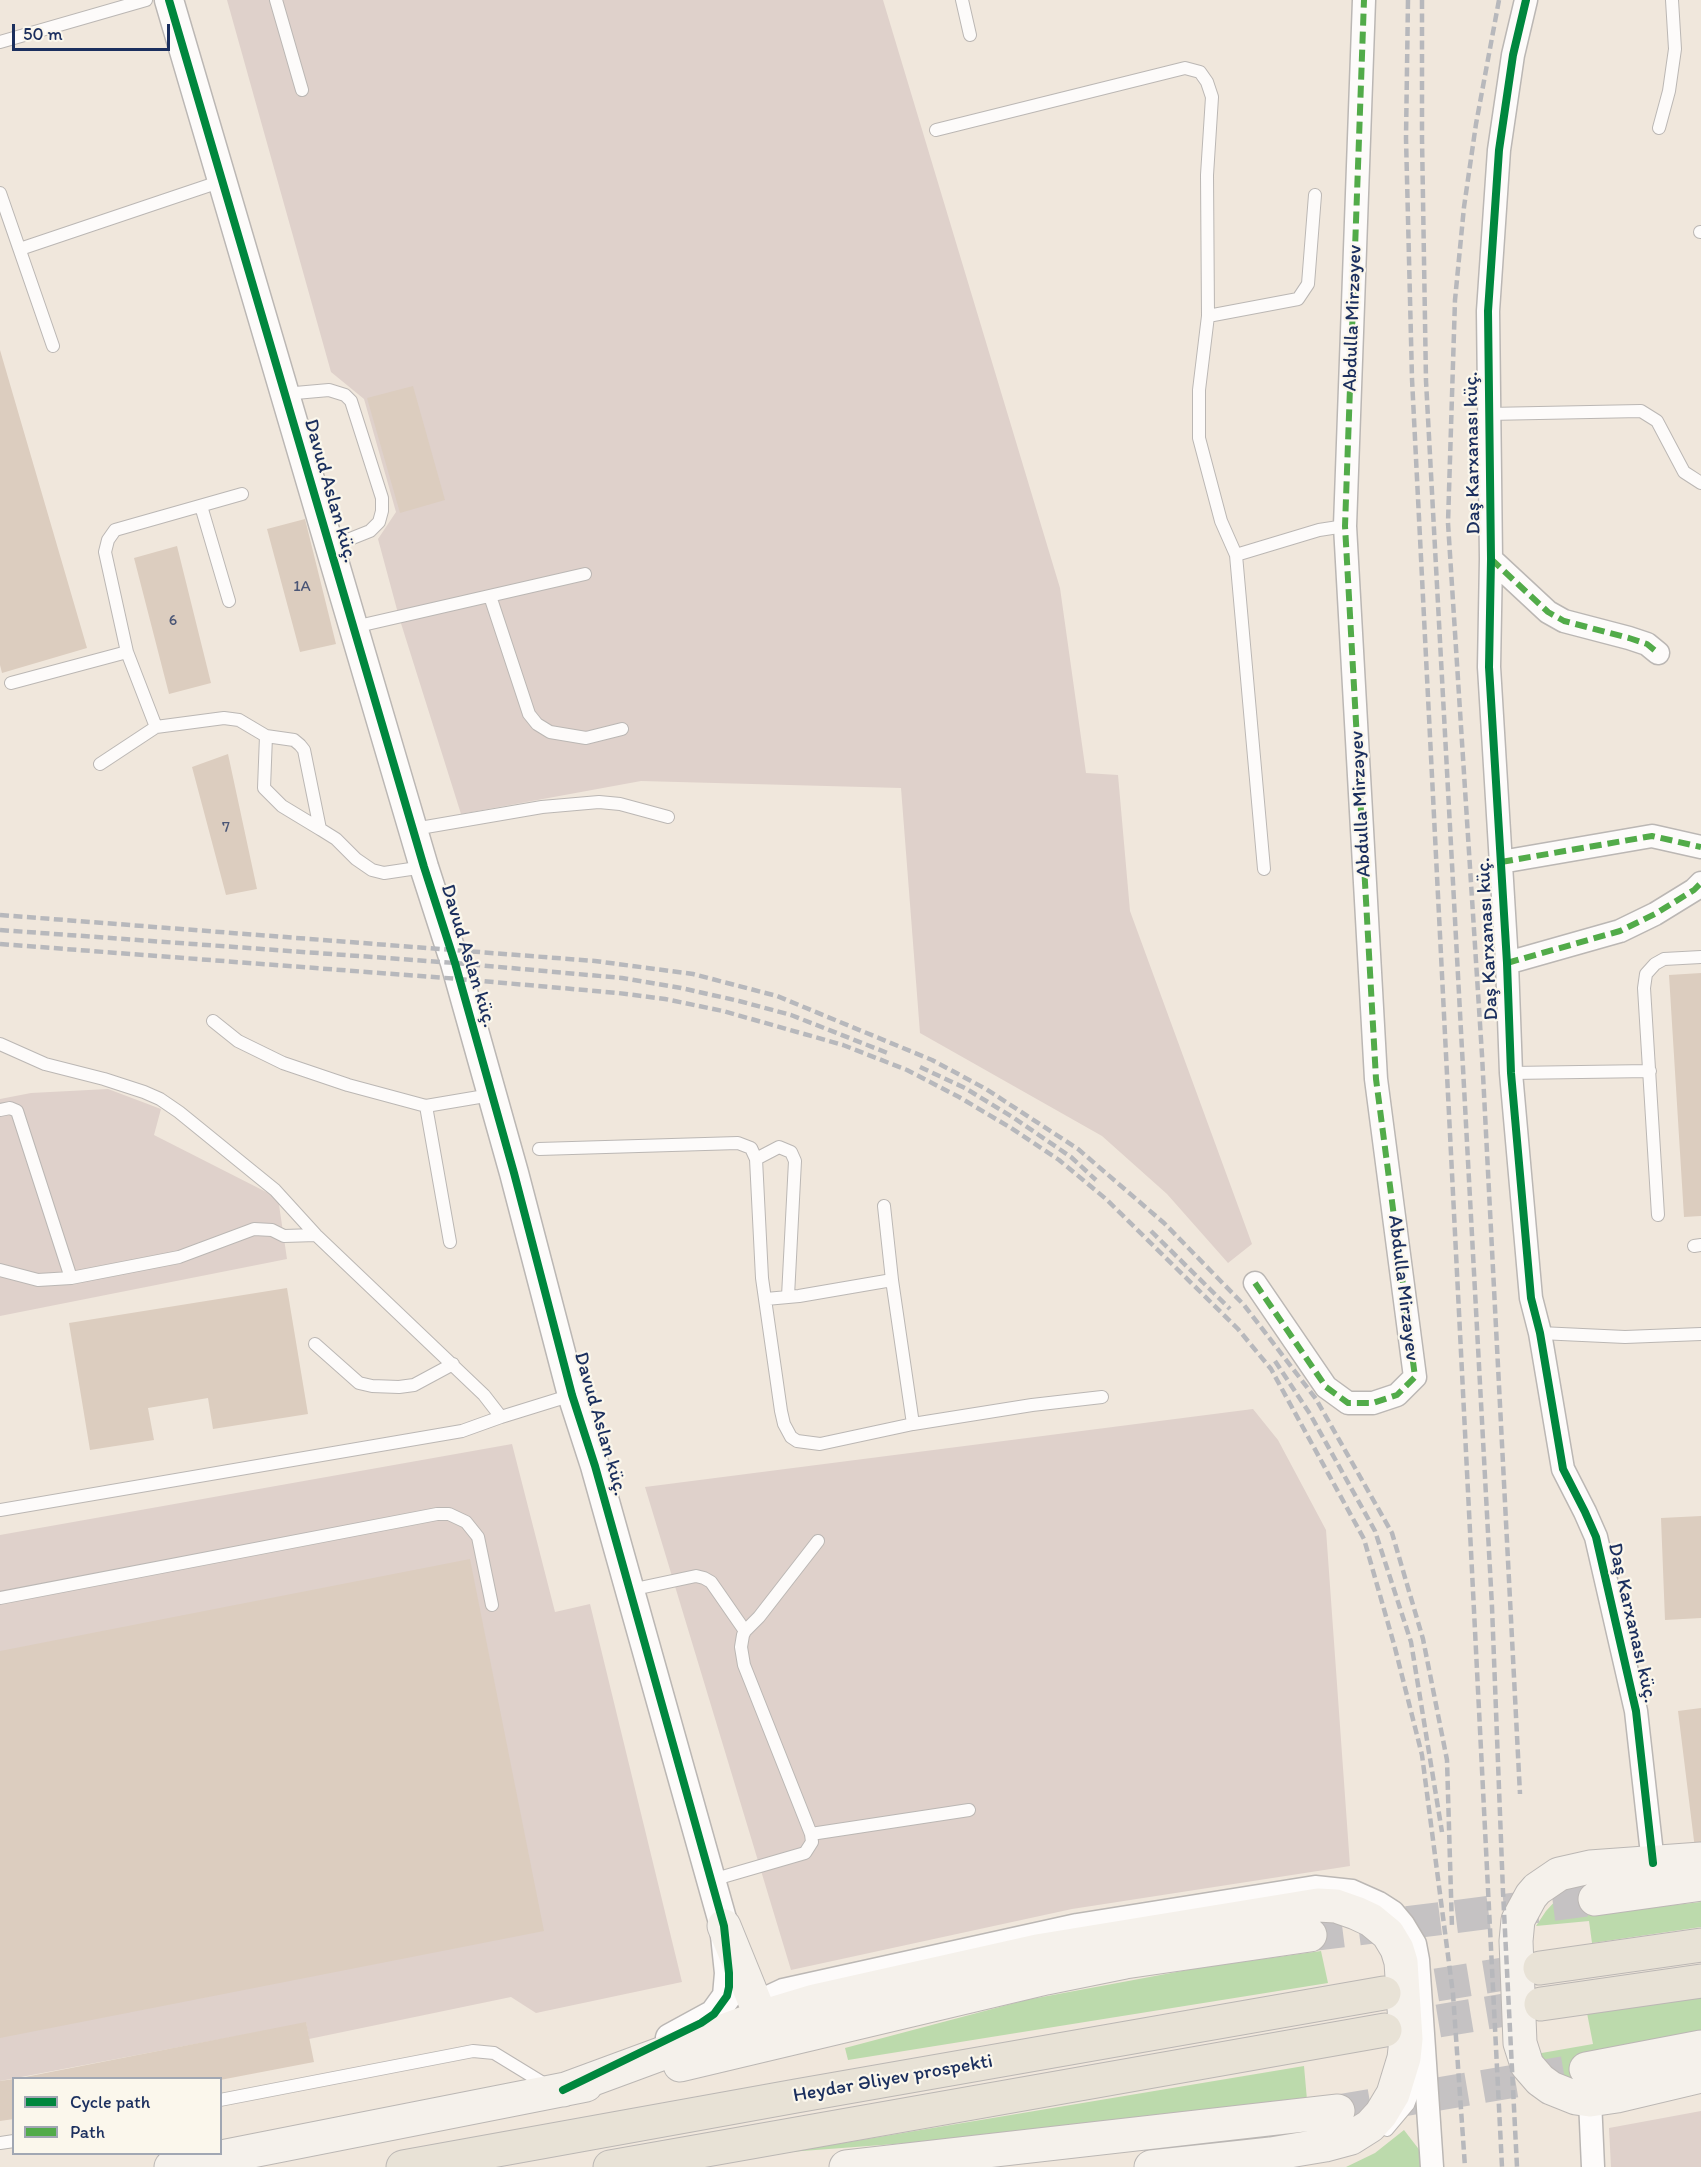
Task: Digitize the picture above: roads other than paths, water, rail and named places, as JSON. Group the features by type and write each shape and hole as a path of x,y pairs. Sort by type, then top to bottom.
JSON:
{"highway":[{"path":"1540,1968 1701,1945"},
{"path":"1541,2004 1701,1981"},
{"name":"Heydər Əliyev prospekti","path":"403,2167 1384,1993"},
{"name":"Heydər Əliyev prospekti","path":"610,2167 1385,2030"}],"main road":[{"path":"1701,1859 1590,1867 1559,1874 1537,1889 1518,1920 1516,1941 1520,2043 1527,2065 1540,2080 1551,2088 1576,2098 1588,2085 1701,2047"},
{"path":"1595,1899 1701,1884"},
{"path":"560,2090 761,2017 814,2001 1037,1951 1318,1905 1336,1906 1371,1920 1388,1934 1397,1949 1401,1962 1406,2039 1400,2075 1393,2094 1381,2114 1359,2134 1341,2142 1272,2160 1151,2167"},
{"path":"724,1926 761,2017 770,2030 789,2036 826,2031"},
{"path":"171,2167 719,2057 1046,1978 1147,1959 1310,1935"},
{"path":"1588,2085 1617,2096 1701,2076"},
{"path":"846,2167 1338,2110"}],"street":[{"name":"Davud Aslan küç.","path":"169,0 353,628 455,963 514,1173 572,1395 595,1466 724,1926 729,1987 722,2006 701,2023 560,2090"},
{"name":"Abdulla Mirzəyev","path":"1255,1283 1326,1387 1348,1403 1373,1403 1397,1395 1415,1377 1376,1079 1345,526 1364,0"},
{"name":"Daş Karxanası küç.","path":"1526,0 1513,55 1499,150 1488,311 1491,560 1489,667 1507,963 1511,1073 1529,1281 1563,1469 1596,1537 1636,1711 1653,1863"},
{"path":"1491,560 1548,612 1564,621 1647,644 1658,653"},
{"path":"1501,862 1652,836 1701,847"},
{"path":"1507,963 1620,931 1665,908 1701,883"},
{"path":"761,2017 762,2006 768,1997 783,1990 1077,1925 1316,1887 1352,1891 1379,1903 1392,1912 1415,1944 1432,2167"},
{"path":"1588,2085 1593,2167"}],"lane":[{"path":"0,42 146,0"},
{"path":"276,0 302,90"},
{"path":"962,0 970,35"},
{"path":"1659,128 1669,91 1675,49 1672,0"},
{"path":"936,130 1185,68 1200,72 1207,82 1212,98 1208,175 1208,316 1199,390 1199,438 1221,521 1236,555 1264,868"},
{"path":"20,249 222,181"},
{"path":"0,193 53,346"},
{"path":"1208,316 1298,299 1308,284 1315,195"},
{"path":"284,394 329,390 345,395 351,400 382,498 379,522 370,531 329,547"},
{"path":"1488,414 1641,411 1657,421 1684,472 1701,483"},
{"path":"156,727 127,652 105,552 108,540 115,530 242,494"},
{"path":"201,506 229,601"},
{"path":"1236,555 1319,530 1345,526"},
{"path":"353,628 585,574"},
{"path":"490,596 530,714 537,724 550,732 586,738 622,729"},
{"path":"11,683 127,652"},
{"path":"100,764 156,727 224,718 239,720 266,736 294,741 304,750 320,829"},
{"path":"266,736 264,788 282,806 336,839 356,859 372,870 394,873 424,867"},
{"path":"414,829 542,807 599,802 620,804 668,817"},
{"path":"1658,1215 1644,988 1646,974 1655,964 1664,959 1701,957"},
{"path":"213,1021 238,1041 283,1063 348,1085 426,1106 491,1095"},
{"path":"0,1044 45,1065 104,1079 160,1099 262,1178 316,1234 453,1364 484,1395 501,1417"},
{"path":"1511,1073 1650,1071"},
{"path":"426,1106 450,1242"},
{"path":"0,1110 10,1108 17,1111 71,1278"},
{"path":"539,1149 738,1143 751,1148 756,1159 762,1278 781,1411 784,1424 791,1437 803,1443 820,1444 913,1424 1032,1405 1102,1397"},
{"path":"756,1159 779,1147 791,1152 795,1161 788,1296"},
{"path":"884,1206 892,1280 913,1424"},
{"path":"0,1270 38,1280 71,1278 179,1257 254,1228 273,1230 284,1236 316,1234"},
{"path":"766,1299 799,1296 892,1280"},
{"path":"1540,1333 1625,1337 1701,1334"},
{"path":"315,1344 359,1383 372,1386 414,1385 453,1364"},
{"path":"0,1510 462,1431 572,1395"},
{"path":"0,1598 437,1514 449,1514 466,1522 478,1537 492,1605"},
{"path":"712,1880 805,1853 812,1842 811,1834 744,1665 741,1647 742,1635 764,1611 818,1541"},
{"path":"630,1590 696,1576 704,1578 711,1582 745,1631"},
{"path":"811,1834 969,1810"},
{"path":"1380,2137 1408,2105 1418,2081 1424,2049"},
{"path":"222,2100 461,2053 483,2051 494,2053 560,2090"}],"tunnel":[{"path":"1310,1935 1595,1899"},
{"path":"1388,1993 1540,1968"},
{"path":"1390,2029 1541,2004"},
{"path":"1338,2111 1586,2069"}],"railway":[{"path":"1408,0 1406,138 1412,379 1502,2167"},
{"path":"1422,0 1426,381 1492,1607 1517,2167"},
{"path":"1499,0 1476,124 1464,207 1455,300 1448,523 1482,1055 1520,1794"},
{"path":"0,915 595,961 693,974 777,996 932,1060 986,1089 1078,1149 1164,1223 1244,1305 1316,1399 1392,1533 1423,1639 1447,1760 1452,1928"},
{"path":"0,930 455,963 622,978 681,988 791,1015 890,1054"},
{"path":"0,944 618,993 665,999 723,1011 843,1045 907,1070 1011,1128 1059,1160 1106,1199 1238,1329 1271,1369 1364,1539 1422,1755 1453,1994 1465,2167"},
{"path":"920,1067 965,1088 1014,1118 1071,1157 1096,1180"},
{"path":"1151,1231 1230,1309"},
{"path":"1275,1361 1310,1414 1375,1531 1411,1642 1442,1832"}]}
